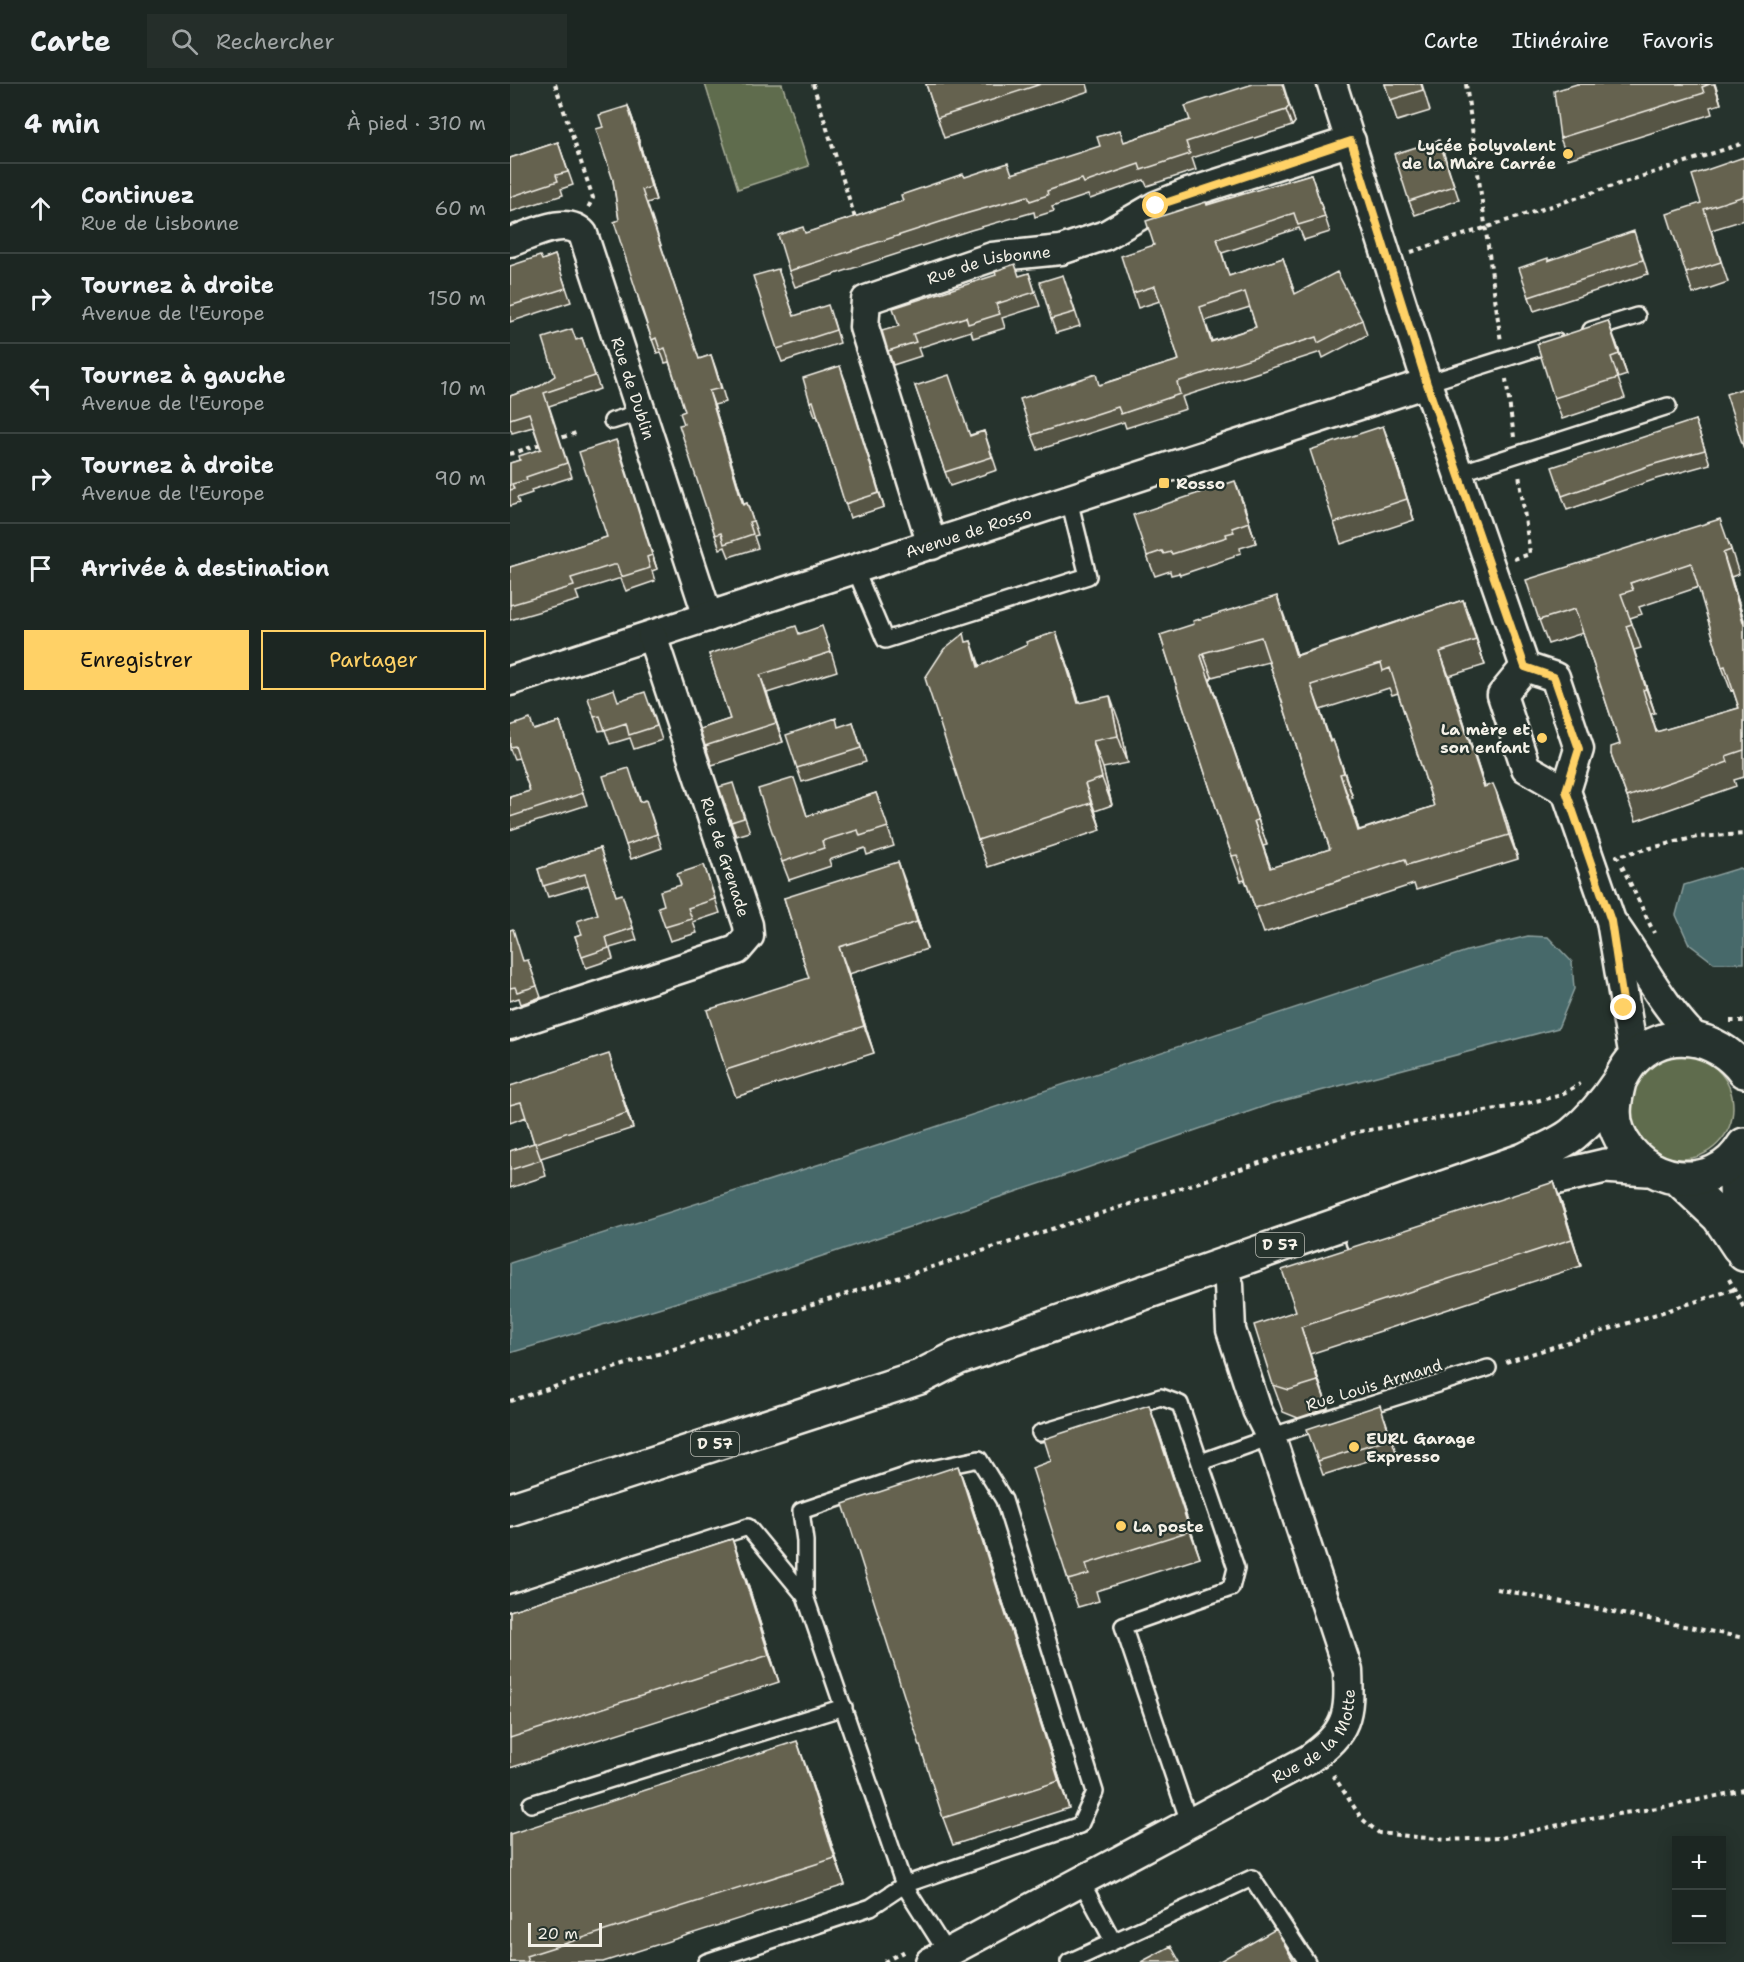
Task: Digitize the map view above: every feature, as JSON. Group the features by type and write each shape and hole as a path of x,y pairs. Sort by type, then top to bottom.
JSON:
{"main road":[{"path":"1734,1048 1695,1038 1673,1038 1652,1045 1614,1072 1614,1106 1617,1131 1629,1152 1647,1168 1679,1179 1702,1177 1723,1168 1742,1149"},
{"name":"D 57","path":"510,1510 920,1377 957,1358 1524,1160 1572,1135 1594,1113 1614,1072"},
{"path":"1737,1260 1735,1175 1742,1149"},
{"name":"D 57","path":"920,1377 962,1373 1533,1183 1605,1166 1647,1168"},
{"path":"1679,1179 1719,1217 1737,1260"}],"street":[{"path":"1332,84 1427,384 1525,667"},
{"name":"Rue de Lisbonne","path":"932,545 864,327 866,300 992,257 1061,250 1106,236 1156,206 1188,193 1351,141"},
{"path":"510,242 565,224 578,228"},
{"name":"Rue de Dublin","path":"578,228 587,241 708,617"},
{"name":"Avenue de Rosso","path":"510,681 1427,384"},
{"name":"Rue de Grenade","path":"510,1025 737,951 749,936 748,925 652,636"},
{"path":"1525,667 1554,677 1579,749 1566,791 1611,921 1643,964 1658,994 1674,1017 1695,1038"},
{"path":"1525,667 1502,695 1526,768 1566,791"},
{"path":"1611,921 1614,1072"},
{"name":"Rue de la Motte","path":"938,1957 1190,1825 1321,1751 1345,1723 1349,1708 1348,1671 1271,1438 1257,1410 1231,1330 1229,1285"}],"lane":[{"path":"1427,384 1637,316"},
{"path":"1459,473 1668,406"},
{"path":"612,421 642,411"},
{"path":"855,569 885,640 1088,576 1069,500"},
{"name":"Rue Louis Armand","path":"1201,1462 1488,1368"},
{"path":"1040,1433 1161,1397 1180,1404 1236,1568 1231,1588 1123,1626 1190,1825"},
{"path":"706,1962 871,1906 904,1885 1080,1825 1095,1792 1004,1500 979,1459 917,1472 801,1510 805,1596 904,1885 938,1957"},
{"path":"510,1603 748,1527 805,1596"},
{"path":"531,1804 844,1707"},
{"path":"1069,1962 1251,1878 1307,1962"},
{"path":"1081,1881 1113,1941"}],"path":[{"path":"555,84 593,198 578,228"},
{"path":"813,84 858,228"},
{"path":"1388,259 1744,143"},
{"path":"510,454 576,433"},
{"path":"1656,937 1617,856 1697,837 1744,834"},
{"path":"1734,1048 1744,1022"},
{"path":"510,1401 1357,1132 1509,1107 1558,1096 1614,1072"},
{"path":"1737,1260 1735,1289 1744,1308"},
{"path":"1488,1368 1735,1289"},
{"path":"1497,1589 1744,1638"},
{"path":"1334,1774 1362,1819 1379,1833 1446,1840 1500,1838 1591,1818 1671,1806 1744,1790"}],"green space":[{"path":"705,84 782,84 809,166 738,189"},
{"path":"1681,1055 1701,1059 1718,1070 1729,1087 1733,1107 1729,1127 1718,1144 1701,1155 1681,1159 1661,1155 1644,1144 1633,1127 1629,1107 1633,1087 1644,1070 1661,1059"}],"water":[{"path":"1740,868 1744,870 1744,963 1714,963 1689,944 1676,915 1684,885"},
{"path":"1528,936 1548,937 1572,962 1574,989 1558,1028 1271,1104 744,1282 510,1353 510,1263 905,1137 1467,951"}],"building":[{"path":"926,84 1041,84 937,118"},
{"path":"1253,84 1282,84 1289,106 1286,110 1186,142 1190,154 1141,170 1139,164 1084,183 1082,179 1047,191 1048,195 1030,201 1028,196 965,214 789,271 778,235 803,227 805,233 903,201 901,195 963,174 965,177 1008,163 1012,174 1100,146 1097,137 1120,130 1124,142 1190,120 1185,106"},
{"path":"1385,84 1421,84 1423,90 1390,100"},
{"path":"1577,84 1710,84 1702,87 1704,93 1560,138 1554,91"},
{"path":"628,106 651,187 642,190 699,359 711,355 721,388 709,391 743,505 747,503 753,521 749,522 753,534 724,544 721,533 715,535 679,425 684,424 680,413 685,411 665,348 660,350 656,338 652,340 614,222 619,220 613,180 596,129 603,127 599,115"},
{"path":"1439,140 1454,186 1409,201 1394,154"},
{"path":"558,142 568,172 556,175 558,181 510,197 510,158"},
{"path":"1744,157 1744,196 1704,209 1721,262 1686,273 1667,214 1701,203 1692,175"},
{"path":"1311,174 1325,217 1298,225 1294,213 1217,239 1229,276 1283,258 1295,294 1337,272 1362,320 1318,343 1316,337 1177,382 1180,394 1121,414 1118,407 1032,435 1020,399 1096,374 1099,385 1179,360 1155,286 1133,293 1121,256 1154,245 1146,221 1206,202 1207,205","holes":["1245,292 1256,327 1211,342 1200,307"]},
{"path":"1634,231 1643,260 1529,297 1519,268 1548,258 1548,261"},
{"path":"555,255 566,288 510,306 510,266 540,256 542,260"},
{"path":"1015,264 1019,276 1029,273 1035,292 996,304 1000,314 968,324 966,317 913,334 916,342 888,351 882,331 899,326 893,308 996,275 995,271"},
{"path":"778,269 794,316 828,305 836,330 777,349 753,276"},
{"path":"1063,275 1075,312 1051,319 1040,282"},
{"path":"1608,321 1619,354 1611,357 1618,378 1554,398 1537,344"},
{"path":"572,329 576,340 582,338 595,376 544,393 567,463 526,477 527,480 512,484 514,489 510,490 510,463 520,460 519,456 541,449 529,413 510,419 510,396 540,386 555,376 543,338"},
{"path":"840,366 879,493 845,504 813,401 810,402 803,378"},
{"path":"949,375 970,436 984,431 992,457 945,472 915,386"},
{"path":"1744,388 1744,449 1726,394"},
{"path":"1695,420 1705,450 1651,465 1562,496 1552,467"},
{"path":"1383,426 1407,499 1334,523 1310,450"},
{"path":"616,440 652,555 647,557 650,568 621,577 617,565 613,565 571,578 574,586 510,605 510,567 607,537 579,452"},
{"path":"1235,481 1249,522 1232,528 1234,532 1226,534 1227,537 1172,554 1171,552 1164,554 1162,551 1147,556 1133,515"},
{"path":"1720,519 1731,550 1723,553 1744,625 1744,750 1726,756 1728,762 1627,797 1611,754 1611,747 1620,744 1575,609 1539,620 1526,580","holes":["1691,563 1722,667 1725,666 1739,708 1656,732 1643,690 1646,689 1626,626 1632,624 1621,594 1633,590 1630,583"]},
{"path":"1277,596 1296,656 1463,600 1476,640 1440,652 1484,787 1493,784 1509,835 1407,865 1405,859 1255,908 1237,855 1232,856 1160,635 1194,624 1193,621","holes":["1261,637 1330,849 1270,868 1254,821 1258,820 1201,656 1203,653","1381,663 1383,671 1390,668 1434,806 1358,831 1340,774 1344,773 1333,740 1330,742 1311,685"]},
{"path":"796,626 799,634 822,626 831,652 760,675 776,723 705,746 700,729 730,719 709,654"},
{"path":"1056,632 1078,703 1110,696 1118,736 1093,741 1102,778 1085,784 1091,803 978,840 925,678 944,649 964,633 966,642 971,641 978,667 1027,645 1026,642"},
{"path":"614,689 618,701 645,692 657,726 629,735 626,723 605,730 600,716 594,717 588,698"},
{"path":"836,718 838,727 853,722 861,748 797,768 786,735"},
{"path":"530,719 534,730 560,722 583,793 510,817 510,797 530,791 515,746 510,747 510,726"},
{"path":"629,768 640,802 646,800 657,834 626,845 603,776"},
{"path":"794,778 807,816 876,793 888,827 860,836 858,830 822,841 824,848 782,862 758,789"},
{"path":"733,783 744,818 731,822 719,787"},
{"path":"600,848 616,896 622,894 633,928 606,937 609,948 582,957 575,936 582,934 577,921 598,914 585,874 543,886 538,869"},
{"path":"898,862 917,922 839,947 864,1026 726,1070 707,1010 809,978 784,898"},
{"path":"704,865 715,899 688,908 692,919 665,927 658,907 664,905 660,891 681,885 677,874"},
{"path":"513,929 523,961 528,960 537,986 517,992 515,987 510,988 510,930"},
{"path":"609,1054 627,1113 535,1143 541,1160 510,1170 510,1151 534,1143 521,1102 510,1105 510,1086"},
{"path":"1554,1182 1572,1239 1301,1327 1318,1381 1289,1390 1273,1385 1254,1325 1296,1311 1282,1270"},
{"name":"La poste","path":"1149,1405 1190,1531 1086,1564 1089,1574 1068,1580 1032,1468 1051,1461 1044,1439"},
{"path":"1380,1405 1391,1438 1318,1461 1307,1429"},
{"path":"958,1466 1059,1781 943,1818 843,1504"},
{"path":"732,1539 769,1655 510,1738 510,1611"},
{"path":"797,1741 835,1858 526,1956 528,1962 510,1962 510,1834"},
{"path":"1276,1929 1294,1962 1218,1962"},
{"path":"1171,1946 1180,1962 1141,1962"}],"place":[{"name":"Lycée polyvalent de la Mare Carrée","path":"1568,154"},
{"name":"Rosso","path":"1164,483"},
{"name":"La mère et son enfant","path":"1542,738"},
{"name":"EURL Garage Expresso","path":"1354,1447"},
{"name":"La poste","path":"1121,1526"}],"route":[{"path":"1156,206 1188,193 1351,141 1427,384 1525,667 1554,677 1579,749 1566,791 1611,921 1624,1008"}]}
